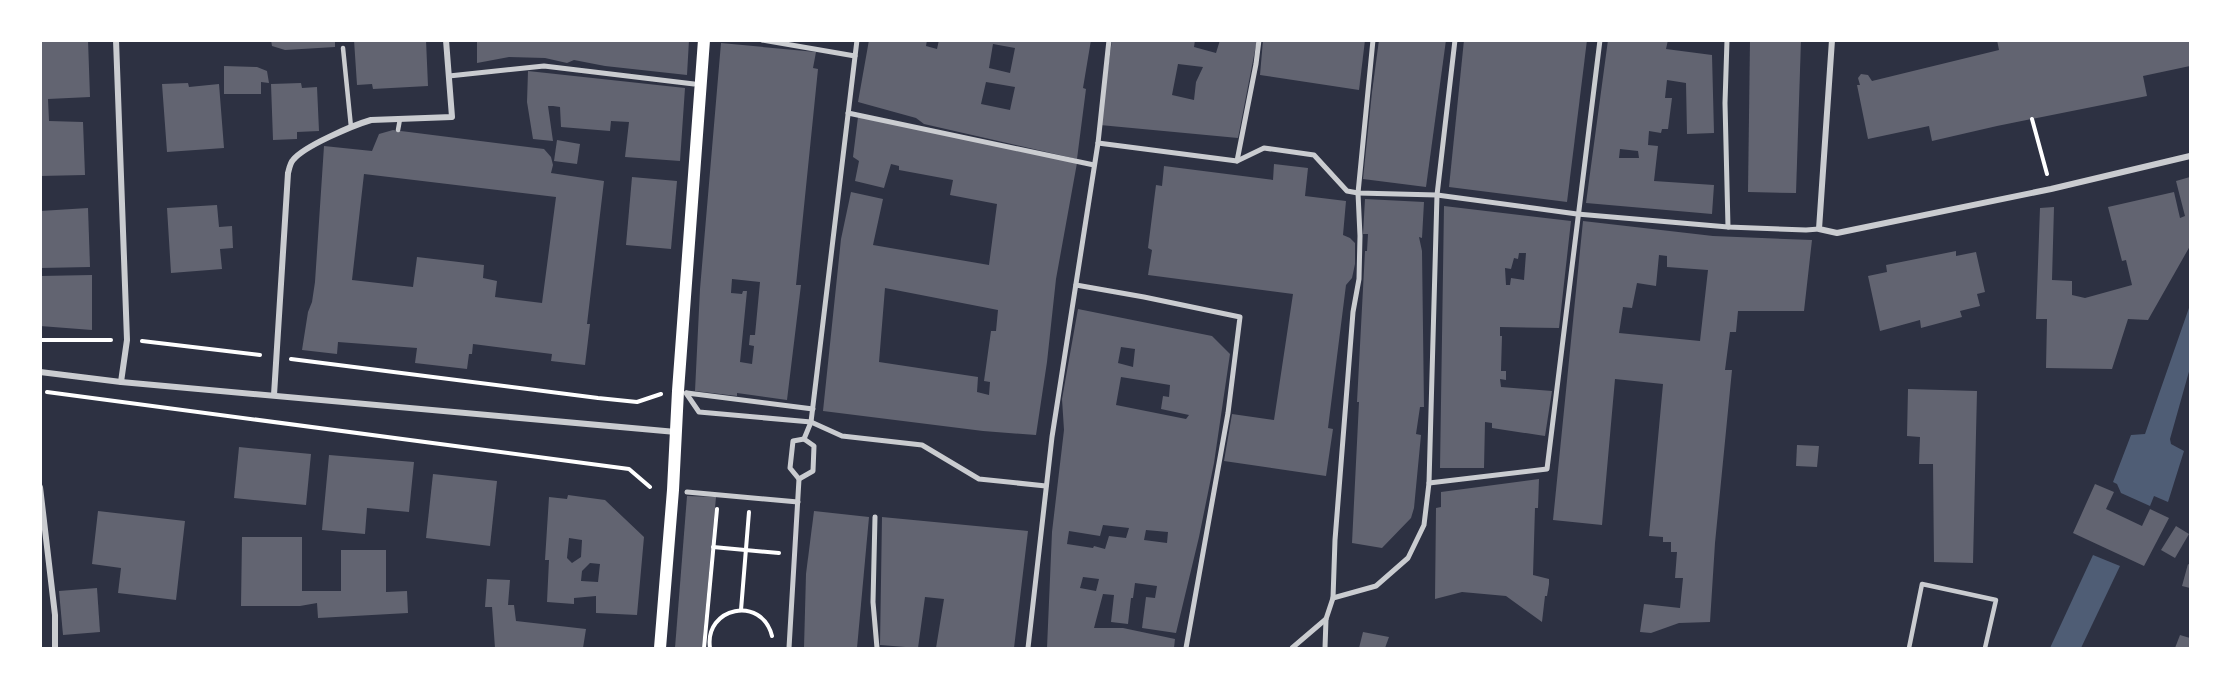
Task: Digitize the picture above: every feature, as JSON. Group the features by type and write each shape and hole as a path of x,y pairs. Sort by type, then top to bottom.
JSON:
{"main road":[{"path":"660,648 676,432 682,392 704,40"}],"street":[{"path":"116,40 127,339 121,382"},
{"path":"274,395 288,174 292,160 312,146 371,120 452,117 446,40"},
{"path":"762,40 855,56"},
{"path":"804,439 811,422 813,409 857,40"},
{"path":"1028,648 1052,437 1098,143 1109,40"},
{"path":"1235,161 1259,40"},
{"path":"1325,648 1326,619 1333,598 1335,540 1353,312 1359,279 1358,193 1373,40"},
{"path":"1333,598 1376,586 1408,558 1424,525 1429,483 1437,195 1455,40"},
{"path":"1429,483 1547,469 1600,40"},
{"path":"1727,40 1725,103 1728,227"},
{"path":"1819,229 1832,40"},
{"path":"449,76 544,66 694,84"},
{"path":"848,113 1094,165"},
{"path":"1098,143 1235,161 1264,148 1314,155 1347,191 1358,193 1437,195 1577,214 1728,227 1819,229 1838,233 2050,189 2190,156"},
{"path":"1076,285 1240,317 1230,405 1186,648"},
{"path":"40,372 121,382 676,432"},
{"path":"682,392 813,409"},
{"path":"682,392 699,412 811,422 842,436 922,445 979,479 1046,486"},
{"path":"789,648 800,479 790,468 793,441 804,439 814,446 813,471 800,479"},
{"path":"41,488 55,615 55,648"},
{"path":"687,492 798,502"},
{"path":"875,517 873,602 877,648"},
{"path":"1292,648 1326,619"}],"lane":[{"path":"343,48 351,127"},
{"path":"398,130 400,119"},
{"path":"1909,648 1922,584 1996,600 1985,648"}],"path":[{"path":"2032,119 2050,189"},
{"path":"40,340 127,339 637,402 664,393"},
{"path":"40,391 628,469 650,487"},
{"path":"704,648 707,636 718,495"},
{"path":"741,610 744,550 751,497"},
{"path":"713,547 783,553"},
{"path":"710,648 707,636 720,617 741,610 759,616 767,623 773,642"}],"water":[{"path":"2190,305 2190,368 2170,439 2171,444 2184,451 2168,502 2154,496 2150,506 2121,493 2117,484 2113,482 2131,435 2145,434"},
{"path":"2093,555 2120,566 2081,648 2050,648"}],"building":[{"path":"40,40 88,40 90,97 48,99 49,121 83,122 85,175 40,176"},
{"path":"271,40 335,40 335,47 285,50 272,46"},
{"path":"354,40 426,40 428,86 373,89 372,84 357,85"},
{"path":"477,40 689,40 687,75 605,66 574,60 567,63 545,58 509,57 477,63"},
{"path":"869,40 927,40 926,46 937,49 939,40 1091,40 1083,88 1086,89 1077,159 924,124 916,118 858,102","holes":["993,44 1015,48 1010,73 989,68","986,82 1015,87 1010,110 981,104"]},
{"path":"1112,40 1195,40 1194,47 1216,53 1220,40 1257,40 1238,138 1100,125","holes":["1178,64 1203,67 1196,82 1194,100 1172,95"]},
{"path":"1263,40 1365,40 1359,90 1260,75"},
{"path":"1379,40 1446,40 1426,187 1363,179"},
{"path":"1464,40 1587,40 1567,202 1449,187"},
{"path":"1608,40 1668,40 1666,49 1712,55 1714,133 1687,134 1686,83 1667,80 1665,98 1672,98 1668,129 1662,129 1661,133 1649,131 1648,145 1658,146 1654,181 1714,185 1712,214 1586,203","holes":["1620,149 1638,151 1639,158 1619,158"]},
{"path":"1750,40 1801,40 1796,193 1748,192"},
{"path":"1997,40 2190,40 2190,66 2143,76 2147,96 1932,141 1929,126 1868,139 1857,85 1860,85 1858,78 1861,74 1868,75 1872,81 1999,50"},
{"path":"721,43 816,52 813,68 818,69 796,285 801,285 787,400 737,393 737,396 695,391 700,289","holes":["732,279 760,282 755,335 750,335 749,345 754,346 752,364 740,362 747,291 743,291 742,294 731,293"]},
{"path":"224,66 257,67 267,71 269,83 261,82 261,94 224,94"},
{"path":"528,71 685,88 680,161 625,157 629,122 611,121 610,131 561,127 560,107 548,106 553,141 533,139 527,102"},
{"path":"188,83 189,87 219,84 224,148 167,152 162,84"},
{"path":"301,83 302,88 317,87 319,131 297,132 297,139 273,140 271,84"},
{"path":"858,117 1077,163 1056,279 1036,435 983,431 823,411 841,239 851,192 883,199 873,245 989,265 997,204 950,195 953,180 899,170 899,166 891,164 884,188 855,181 859,161 853,157","holes":["885,288 998,310 996,331 991,331 984,381 990,382 989,395 977,392 978,377 879,362"]},
{"path":"393,130 544,149 551,157 553,165 551,173 604,181 587,324 590,324 585,365 551,361 552,354 473,344 467,369 415,363 417,348 338,342 337,354 302,350 315,282 324,146 372,151 379,134","holes":["364,174 556,197 542,303 495,297 497,281 483,278 484,265 417,257 413,287 352,280"]},
{"path":"557,140 580,144 577,164 554,161"},
{"path":"1274,164 1308,168 1305,196 1346,201 1343,235 1355,243 1355,264 1352,278 1346,285 1328,428 1333,429 1326,476 1224,461 1232,414 1274,420 1293,294 1148,275 1152,250 1148,248 1156,185 1162,186 1164,166 1273,180"},
{"path":"632,177 677,181 671,249 626,245"},
{"path":"2190,177 2190,246 2148,320 2128,319 2112,369 2046,368 2047,319 2036,319 2040,208 2054,207 2052,280 2072,281 2072,295 2085,298 2132,285 2126,260 2122,261 2108,207 2174,192 2180,218 2185,216 2176,181"},
{"path":"1365,199 1424,202 1422,238 1419,237 1422,251 1424,407 1420,407 1416,434 1421,435 1414,508 1411,518 1382,548 1352,543 1359,402 1357,402 1365,251 1367,251 1368,234 1363,234"},
{"path":"217,205 219,227 232,226 233,248 220,249 222,269 171,273 167,208"},
{"path":"1444,206 1571,221 1559,328 1500,327 1501,371 1506,371 1506,380 1500,379 1501,387 1552,391 1545,436 1492,428 1492,423 1485,422 1484,468 1440,468","holes":["1519,253 1526,253 1524,280 1511,278 1510,285 1506,285 1505,268 1511,269 1514,258 1518,259"]},
{"path":"88,208 90,267 40,268 40,211"},
{"path":"1583,221 1713,236 1812,240 1804,311 1738,311 1736,332 1730,332 1725,370 1732,370 1715,543 1710,622 1679,623 1651,633 1640,632 1644,604 1680,608 1683,578 1675,578 1677,552 1671,552 1671,542 1663,542 1663,537 1649,536 1663,384 1615,379 1602,525 1553,520","holes":["1659,255 1667,256 1667,267 1708,270 1700,341 1619,333 1623,307 1632,308 1637,283 1656,286"]},
{"path":"1956,251 1956,256 1976,252 1985,292 1977,294 1980,306 1960,311 1962,317 1921,328 1920,320 1880,331 1868,276 1887,272 1886,265"},
{"path":"92,275 92,330 40,326 40,276"},
{"path":"1078,309 1212,336 1230,354 1214,463 1176,633 1142,628 1146,597 1155,598 1157,586 1135,583 1128,624 1111,622 1114,595 1103,594 1094,628 1123,628 1175,639 1174,648 1047,648 1052,532 1064,430 1062,399","holes":["1121,347 1135,349 1133,367 1118,363","1121,377 1170,385 1169,397 1163,396 1161,409 1189,415 1186,419 1116,405","1103,525 1129,528 1126,538 1109,536 1105,549 1067,544 1069,531 1100,536","1146,530 1168,532 1167,543 1144,540","1083,577 1099,579 1096,591 1080,588"]},
{"path":"1908,389 1977,391 1973,563 1934,562 1933,464 1919,464 1920,437 1907,436"},
{"path":"1797,445 1819,446 1817,467 1796,466"},
{"path":"239,447 311,454 306,505 234,498"},
{"path":"329,455 414,462 409,512 367,508 365,534 322,530"},
{"path":"433,474 497,481 490,546 426,538"},
{"path":"1539,479 1538,508 1535,508 1533,575 1549,579 1542,622 1506,596 1462,592 1435,599 1436,508 1441,507 1441,492"},
{"path":"2095,484 2114,492 2106,509 2142,526 2150,509 2169,518 2144,566 2073,533"},
{"path":"568,495 605,500 644,537 637,615 596,613 596,596 574,598 574,604 547,602 549,560 545,560 549,497 567,499","holes":["569,538 582,540 581,557 572,563 567,558","590,563 600,564 598,582 581,581 582,571"]},
{"path":"687,496 716,497 702,648 675,648"},
{"path":"98,511 185,521 176,600 118,593 121,568 92,564"},
{"path":"814,511 869,517 857,648 804,648 806,574"},
{"path":"882,517 1028,531 1014,648 936,648 944,599 925,597 918,648 880,645"},
{"path":"2176,526 2189,534 2175,558 2161,550"},
{"path":"242,537 302,537 302,591 341,591 341,550 386,550 386,592 407,591 408,613 318,618 317,603 300,606 241,606"},
{"path":"2188,564 2190,565 2190,588 2182,586"},
{"path":"487,579 510,580 508,605 514,605 516,621 586,629 583,648 495,648 492,607 485,607"},
{"path":"97,588 100,632 63,635 59,591"},
{"path":"1363,632 1389,637 1385,648 1359,648"},
{"path":"2180,635 2190,638 2190,648 2175,648"}]}
